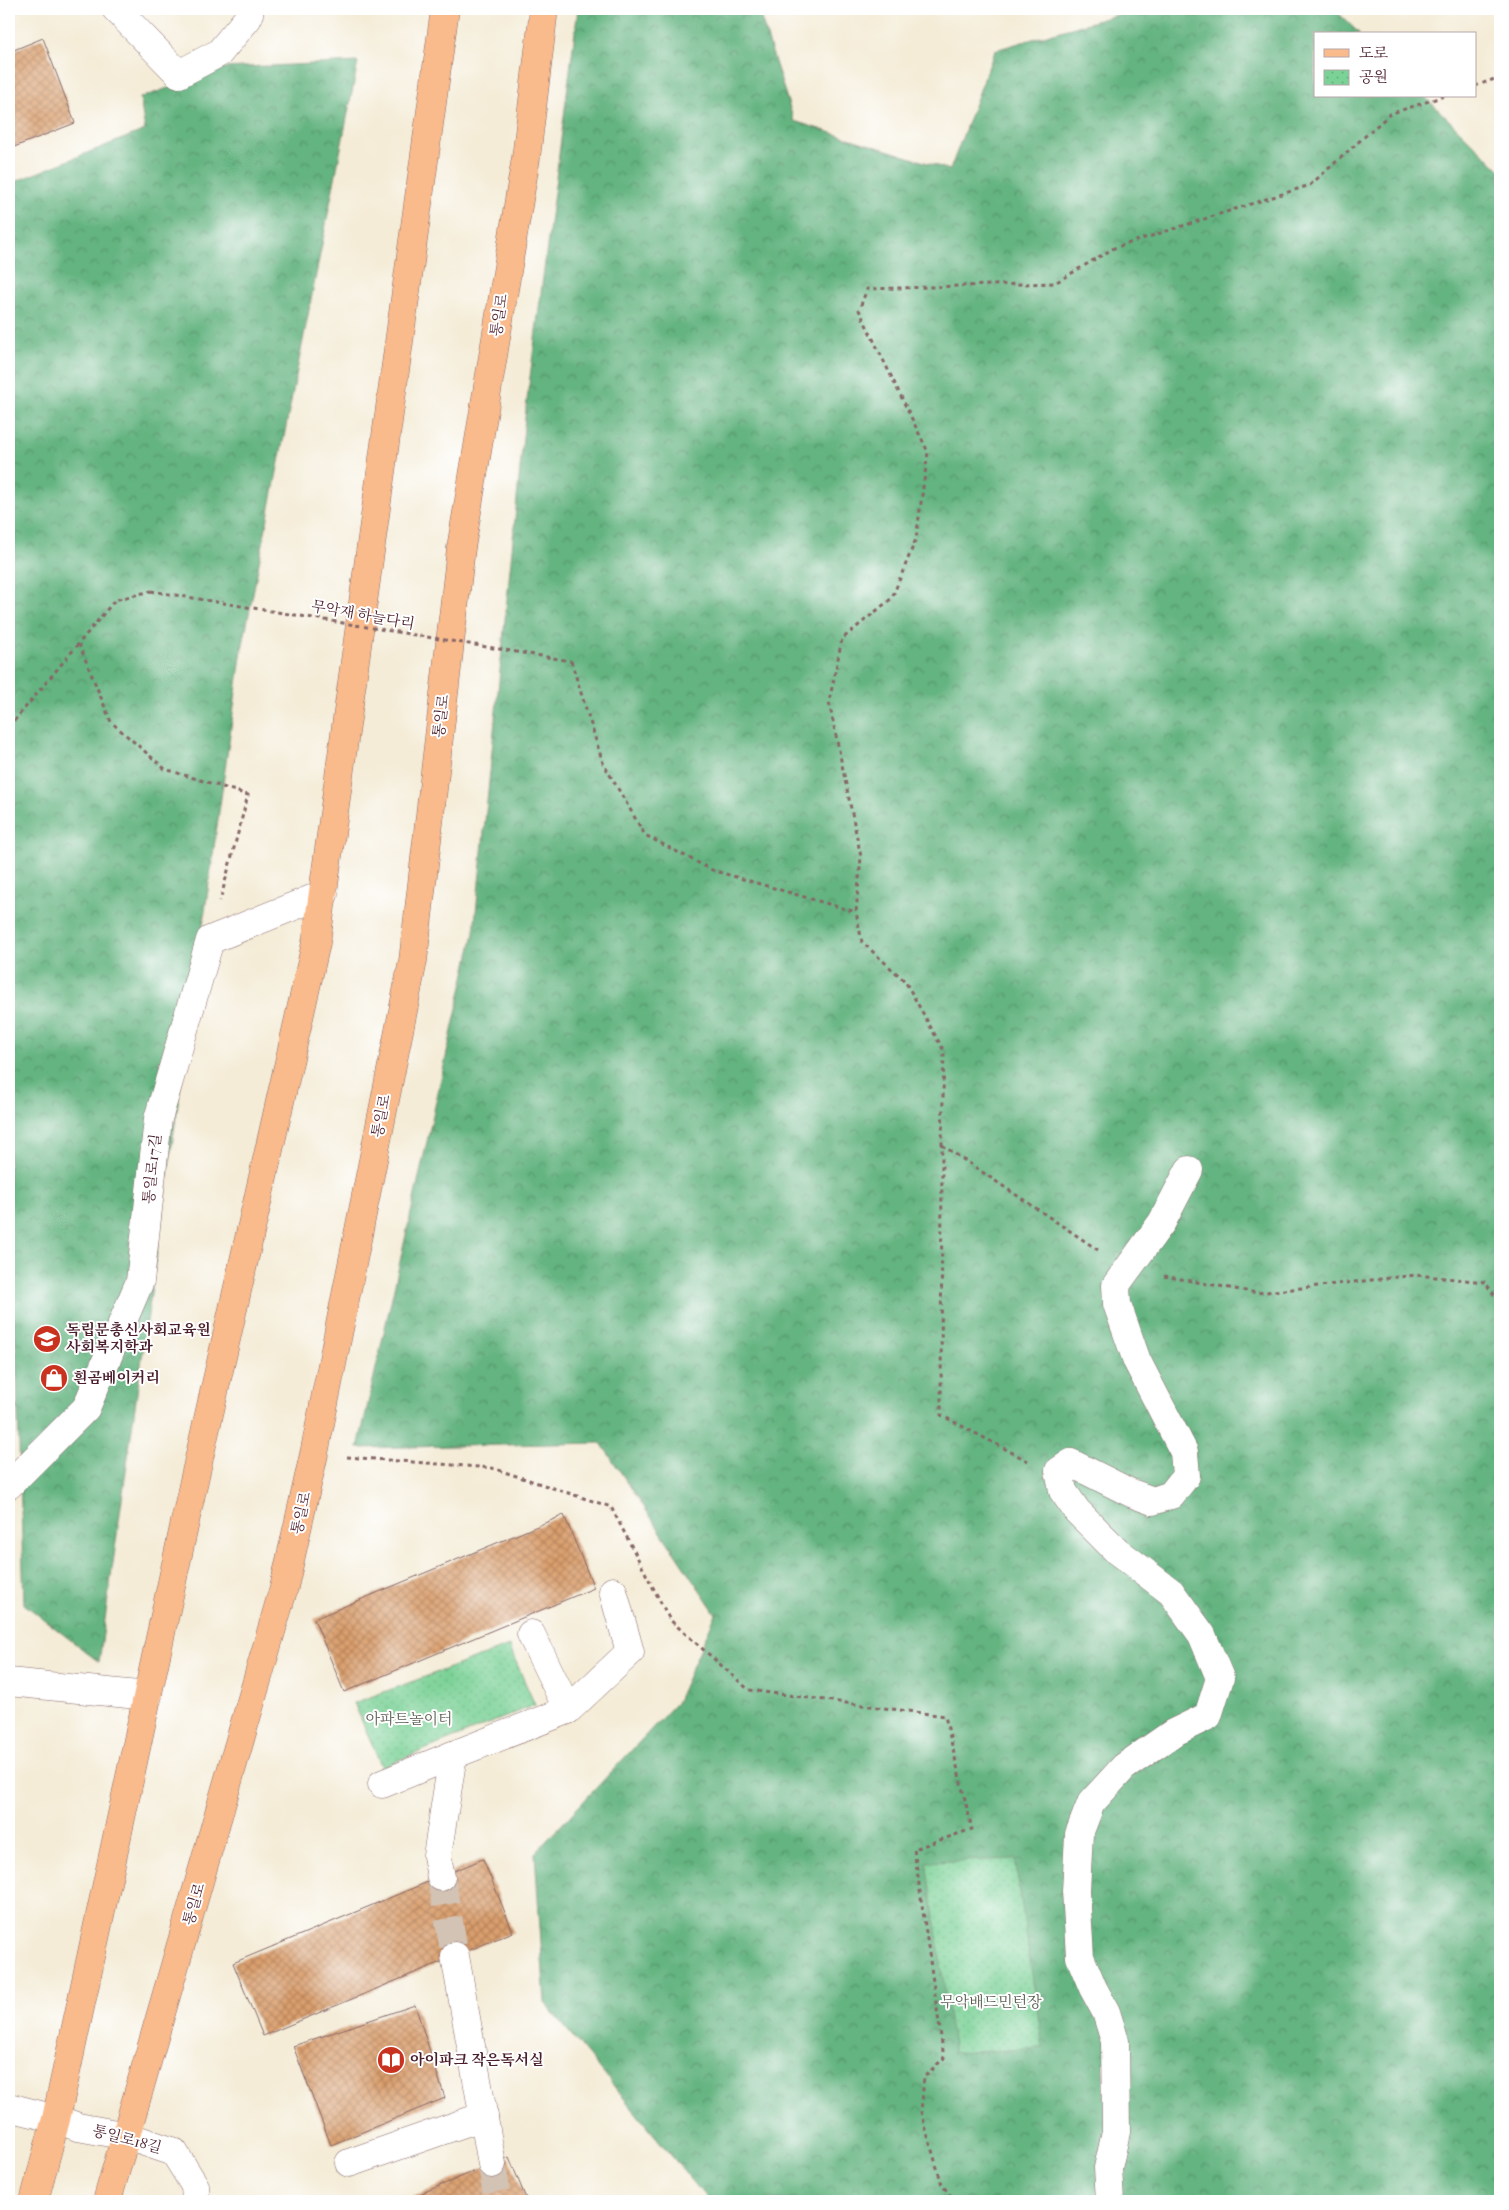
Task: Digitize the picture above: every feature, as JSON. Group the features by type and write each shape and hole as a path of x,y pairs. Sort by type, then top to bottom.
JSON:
{"main road":[{"path":"34,2201 56,2119 195,1476 316,944 445,9"},
{"name":"통일로","path":"107,2201 284,1587 314,1454 413,961 460,548 526,158 544,9"}],"street":[{"path":"116,9 179,74 219,53 248,18 250,9"},
{"path":"210,940 324,894"},
{"name":"통일로17길","path":"9,1485 86,1408 140,1281 158,1119 210,940"},
{"path":"1110,2201 1108,2168 1116,2132 1115,2041 1106,2012 1093,1988 1080,1956 1076,1891 1079,1834 1092,1803 1124,1767 1173,1733 1208,1716 1220,1678 1202,1635 1172,1592 1117,1551 1078,1511 1063,1491 1059,1471 1070,1463 1153,1501 1171,1495 1186,1476 1184,1452 1137,1361 1117,1304 1116,1286 1162,1222 1189,1170"},
{"path":"382,1784 568,1710 630,1652 613,1591"},
{"path":"531,1634 568,1710"},
{"path":"9,1682 148,1696"},
{"path":"440,1877 437,1856 453,1755"},
{"path":"455,1956 492,2164"},
{"path":"9,2107 56,2119"},
{"path":"349,2163 484,2116"},
{"name":"통일로18길","path":"56,2119 78,2127 127,2136 174,2152 195,2186 196,2201"}],"path":[{"path":"1476,86 1500,77"},
{"path":"1061,1479 942,1415 944,1051 906,981 862,942 856,912 860,857 829,702 842,639 892,598 916,539 928,452 859,310 867,289 1055,283 1114,248 1310,185 1390,114 1438,98"},
{"name":"무악재 하늘다리","path":"79,644 115,600 152,591 571,662 603,763 645,835 712,870 856,912"},
{"path":"9,727 79,644 111,722 165,769 248,796 210,940"},
{"path":"942,1145 1128,1269 1257,1293 1416,1275 1484,1282 1500,1303"},
{"path":"314,1454 492,1468 611,1507 670,1620 748,1690 945,1716 972,1829 914,1849 944,2058 924,2077 921,2112 942,2185 954,2201"}],"green space":[{"path":"578,9 758,9 794,121 950,170 995,50 1137,9 1334,9 1358,32 1314,32 1314,98 1426,98 1500,170 1500,2201 709,2201 545,2003 535,1853 676,1703 716,1614 601,1443 358,1448 474,933 526,408"},
{"path":"358,62 242,649 99,1662 24,1604 16,1347 9,1283 9,184 145,130 140,98 224,68"},
{"name":"아파트놀이터","path":"509,1646 535,1705 382,1767 354,1703"},
{"name":"무악배드민턴장","path":"1015,1859 1043,2048 954,2053 926,1862"}],"building":[{"path":"43,38 75,123 9,149 9,52"},
{"path":"564,1515 594,1588 344,1692 314,1619"},
{"path":"483,1859 513,1932 263,2036 233,1963"},
{"path":"415,2005 445,2098 331,2145 293,2046"},
{"path":"509,2157 527,2201 403,2201 492,2164"}],"tunnel":[{"path":"441,1877 455,1956"},
{"path":"492,2164 498,2201"}],"place":[{"name":"독립문총신사회교육원 사회복지학과","path":"47,1339"},
{"name":"흰곰베이커리","path":"54,1378"},
{"name":"아이파크 작은독서실","path":"391,2060"}]}
